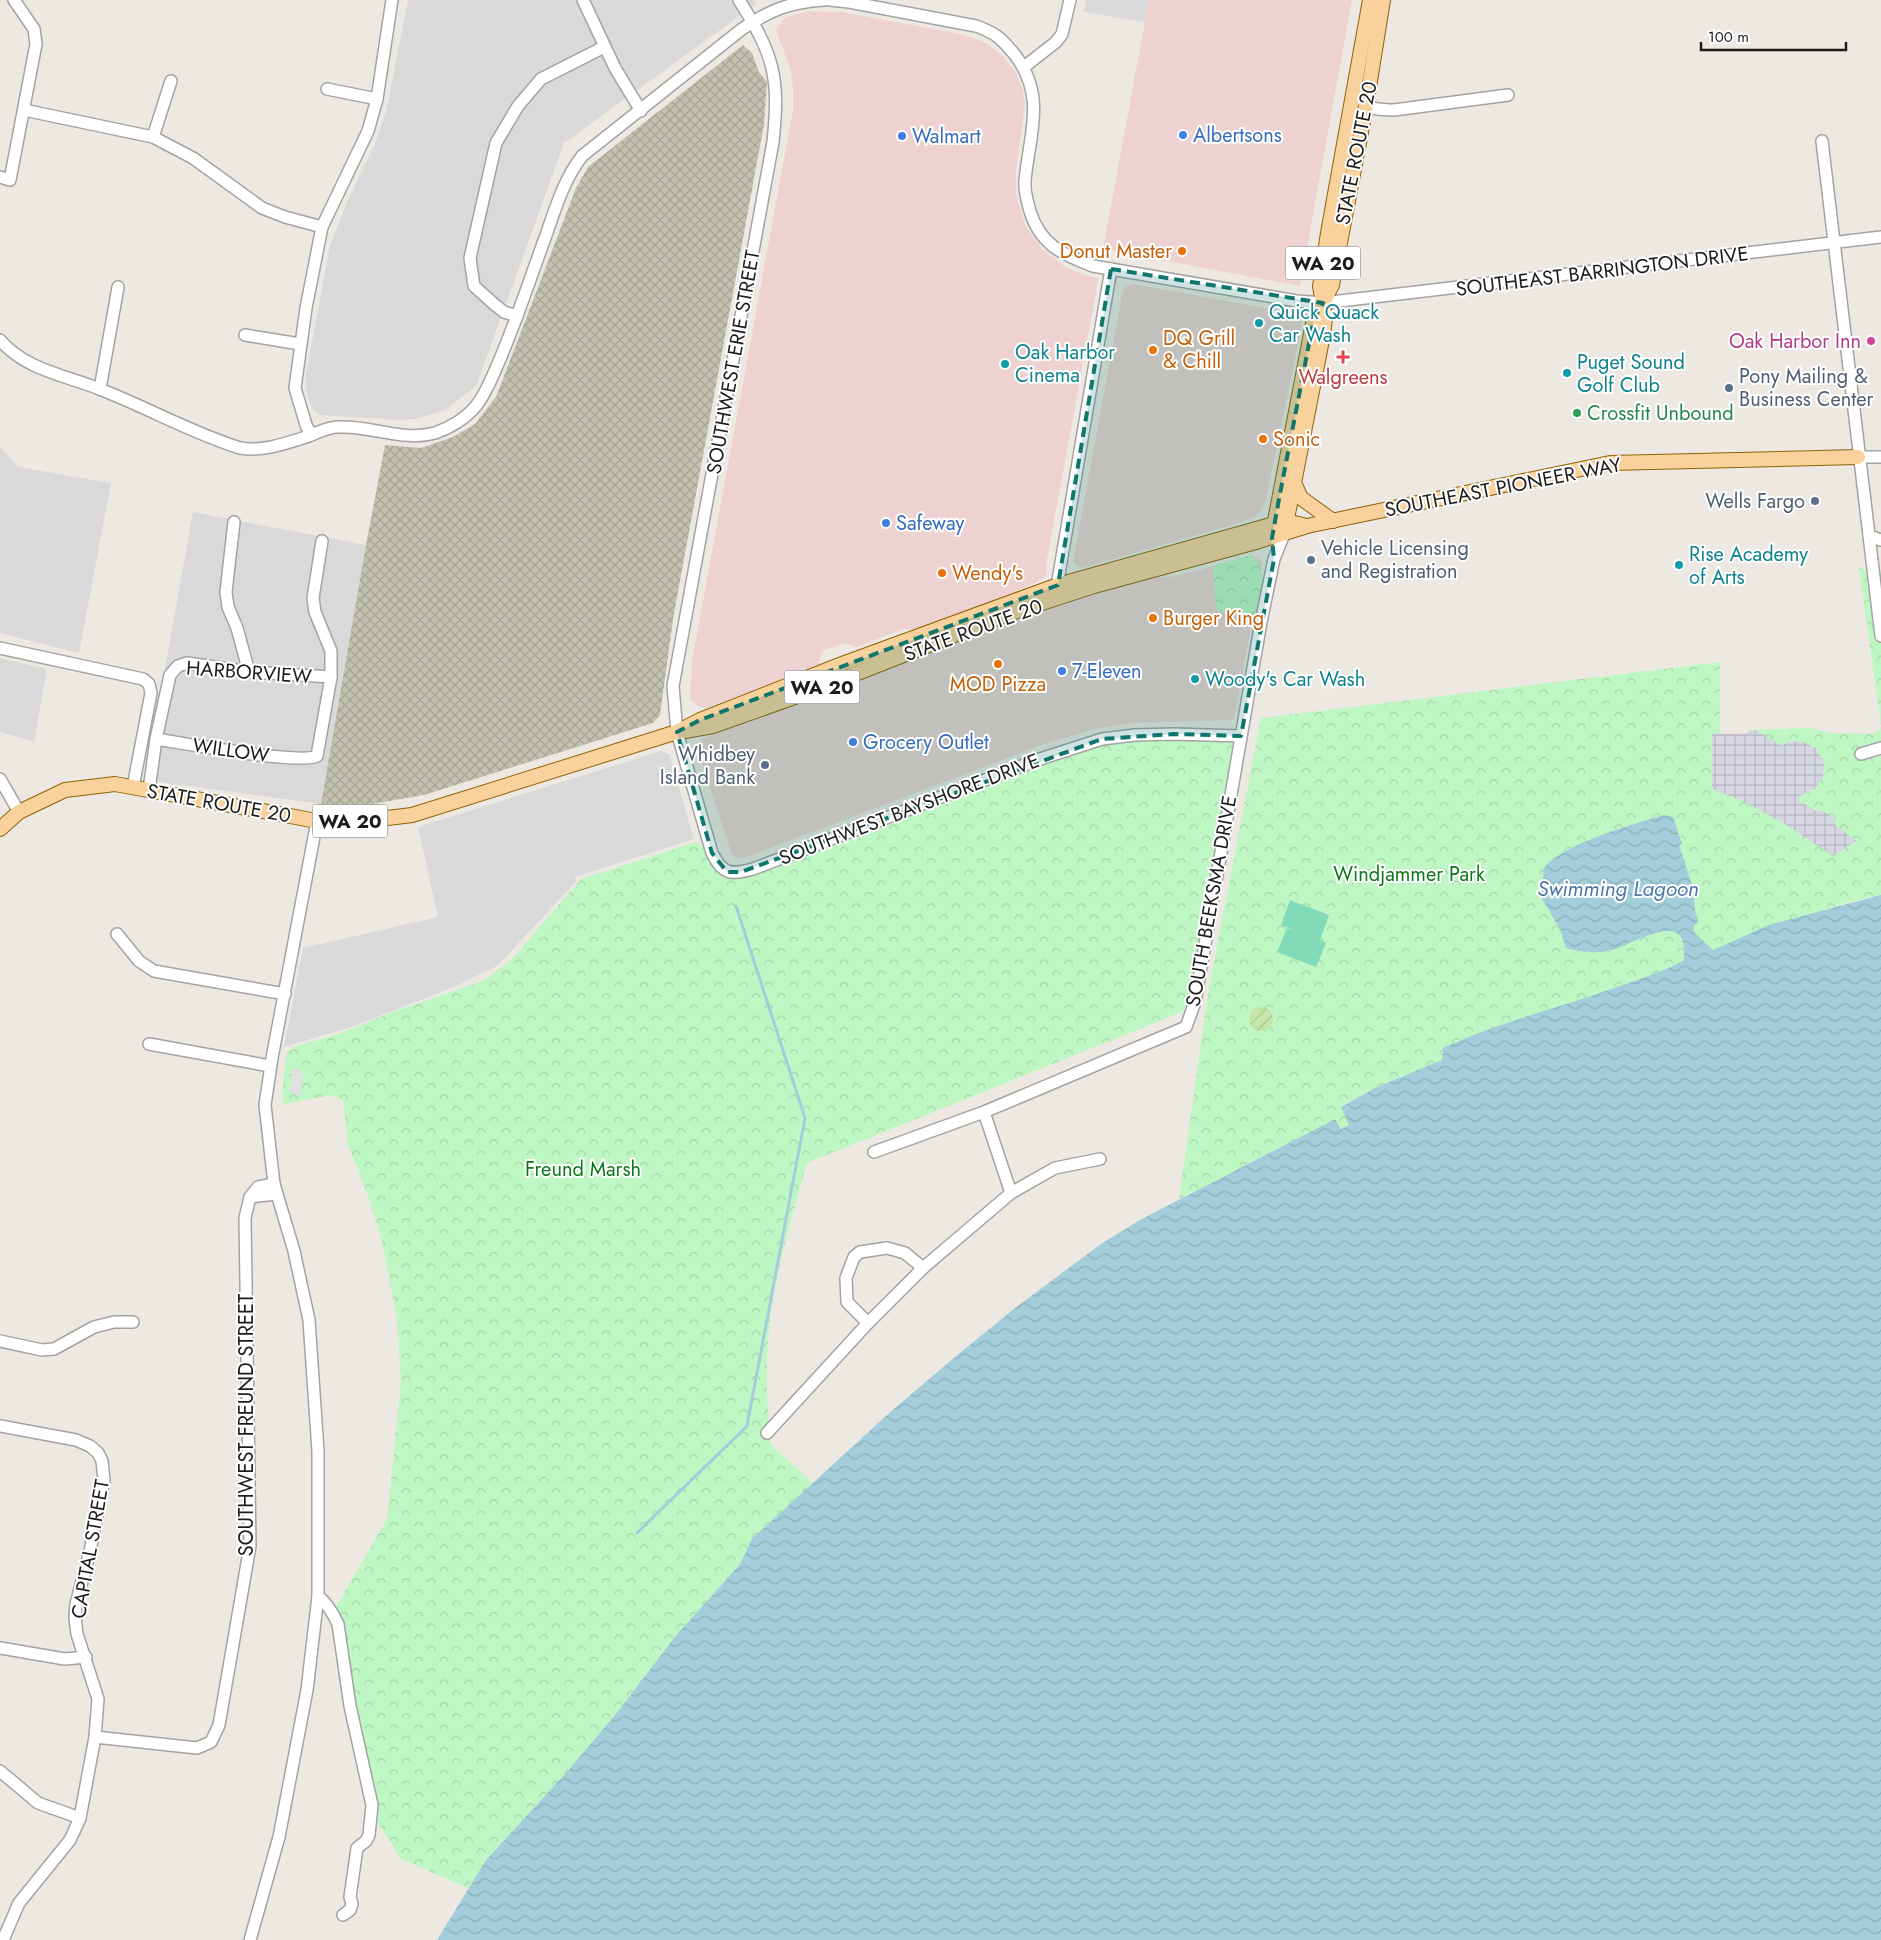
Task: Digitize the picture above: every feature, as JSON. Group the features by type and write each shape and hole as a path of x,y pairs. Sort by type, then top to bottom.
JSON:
{"main road":[{"name":"STATE ROUTE 20","path":"1279,529 1294,483 1325,319 1320,286 1370,0"},
{"name":"STATE ROUTE 20","path":"1279,529 1314,318 1332,285 1366,106 1383,0"},
{"name":"SOUTHEAST PIONEER WAY","path":"1279,529 1333,521 1610,463 1858,457"},
{"path":"1294,483 1301,498 1333,521"},
{"name":"STATE ROUTE 20","path":"677,732 701,730 713,726 820,688 1005,616 1279,529"},
{"name":"WA 20","path":"1058,585 1279,529"},
{"name":"STATE ROUTE 20","path":"0,828 19,812 65,790 115,784 317,820 363,821 412,815 677,732 700,720 842,664 1058,585"}],"street":[{"path":"0,177 10,180 36,44 34,29 14,0"},
{"path":"310,435 295,388 300,344 322,227 368,131 377,99 392,0"},
{"path":"583,0 604,47 632,98 641,110"},
{"name":"SOUTHWEST ERIE STREET","path":"677,732 673,686 773,142 777,108 776,83 769,54 753,21 739,0"},
{"path":"0,340 14,354 33,366 100,389 240,448 251,450 265,448 336,427 353,427 401,435 418,436 435,433 450,426 475,407 484,394 517,316 569,175 586,152 766,12 791,4 824,0"},
{"path":"830,0 976,26 991,31 1002,39 1024,67 1056,42 1062,34 1070,0"},
{"path":"517,316 504,312 474,286 470,258 496,143 518,106 541,79 604,47"},
{"name":"SOUTHEAST BARRINGTON DRIVE","path":"1024,67 1034,104 1034,124 1025,181 1025,195 1035,226 1042,237 1054,248 1092,266 1297,301 1323,303 1881,238"},
{"path":"1356,80 1360,99 1366,106 1376,110 1394,110 1508,95"},
{"path":"153,137 171,81"},
{"path":"327,89 377,99"},
{"path":"24,110 153,137 192,158 262,208 285,217 322,227"},
{"path":"1822,141 1858,457 1881,636"},
{"path":"1049,601 1057,591 1111,269"},
{"path":"100,389 118,287"},
{"path":"245,335 300,344"},
{"name":"SOUTHEAST PIONEER WAY","path":"1858,457 1881,457"},
{"path":"234,522 226,592 228,607 237,628 249,672"},
{"name":"SOUTH BEEKSMA DRIVE","path":"874,1152 984,1112 1186,1027 1195,1002 1279,529"},
{"path":"1869,536 1881,540"},
{"path":"322,541 313,598 315,612 331,651 331,677"},
{"path":"0,648 143,679 150,684 151,692 132,787"},
{"name":"HARBORVIEW","path":"156,739 170,675 178,666 187,664 249,672 331,677"},
{"name":"WILLOW","path":"156,739 247,753 311,759 317,756 319,751 331,677"},
{"name":"SOUTHWEST BAYSHORE DRIVE","path":"677,732 712,853 720,866 727,872 741,872 1037,760 1102,739 1135,735 1174,734 1241,736"},
{"path":"149,790 156,739"},
{"path":"1861,754 1881,748"},
{"path":"0,779 19,812"},
{"path":"250,1940 279,1837 307,1690 318,1596 318,1451 309,1320 294,1251 275,1189 265,1105 270,1066 317,820"},
{"path":"117,934 139,961 154,971 285,994"},
{"path":"149,1044 270,1066"},
{"path":"984,1112 1011,1193"},
{"path":"767,1433 868,1323 923,1268 1011,1193 1055,1168 1100,1159"},
{"name":"SOUTHWEST FREUND STREET","path":"95,1737 197,1748 211,1742 218,1725 250,1546 244,1218 250,1197 275,1189"},
{"path":"868,1323 847,1302 846,1278 854,1257 860,1252 887,1248 904,1253 923,1268"},
{"path":"0,1341 42,1350 54,1349 94,1327 114,1322 133,1322"},
{"name":"CAPITAL STREET","path":"0,1426 76,1440 90,1446 98,1453 102,1461 104,1480 90,1551 76,1604 75,1617 77,1634 98,1699 95,1737 80,1818 70,1840 19,1903 3,1940"},
{"path":"318,1596 333,1612 338,1624 350,1706 372,1805 369,1835 366,1841 357,1848 350,1898 352,1904 350,1910 343,1915"},
{"path":"0,1648 65,1659 86,1657"},
{"path":"0,1770 38,1803 80,1818"}],"highlighted area":[{"path":"1111,269 1323,303 1314,318 1279,499 1272,538 1274,559 1241,736 1174,734 1102,739 741,872 727,872 712,853 677,732 700,720 1058,585"}],"shaded area":[{"path":"408,0 754,0 756,4 564,143 477,384 470,391 445,410 416,419 397,420 321,415 313,410 309,401 306,388 306,374 330,246 347,202 374,146 386,112"},
{"path":"1086,0 1149,0 1145,22 1084,12"},
{"path":"1149,0 1352,0 1300,286 1103,249"},
{"path":"810,11 842,12 960,34 982,41 1001,54 1016,73 1023,90 1025,105 1016,170 1016,194 1025,225 1041,248 1064,266 1079,273 1098,278 1097,287 1046,565 1047,572 1044,578 1036,583 918,630 903,629 857,647 845,643 822,651 819,666 707,708 700,707 690,700 692,661 793,110 793,88 790,68 776,30 786,17"},
{"path":"743,45 752,53 759,72 767,82 764,124 673,619 660,715 653,723 424,795 361,806 321,804 385,445 421,448 453,437 475,424 496,397 576,188 588,167"},
{"path":"1133,284 1292,313 1298,315 1302,324 1267,494 1260,511 1254,517 1239,523 1082,568 1073,562 1123,290"},
{"path":"0,447 18,467 111,483 79,653 0,633"},
{"path":"193,512 366,545 321,804 145,780"},
{"path":"1252,555 1261,561 1262,566 1234,720 1132,723 1095,729 1047,743 752,855 742,858 735,857 731,852 698,750 698,743 701,739 790,708 995,628 1087,595 1153,577 1170,577 1199,570"},
{"path":"0,658 47,669 34,742 0,732"},
{"path":"1750,730 1758,731 1778,744 1783,745 1787,742 1801,741 1816,748 1824,763 1823,777 1815,789 1801,795 1798,800 1816,811 1821,810 1835,819 1834,824 1856,841 1833,856 1780,821 1738,799 1712,789 1712,734 1745,734"},
{"path":"661,751 669,754 694,839 575,877 576,882 497,966 454,987 354,1026 284,1047 303,948 438,917 418,827"},
{"path":"296,1068 303,1072 301,1097 288,1091 293,1082 290,1071"}],"green space":[{"path":"1250,555 1256,560 1262,574 1261,590 1255,615 1223,612 1216,609 1213,566"},
{"path":"1859,568 1881,572 1881,726"},
{"name":"Windjammer Park","path":"1720,662 1720,735 1745,734 1750,730 1811,728 1831,733 1875,734 1881,727 1881,895 1846,903 1683,961 1624,986 1502,1025 1443,1048 1442,1060 1375,1088 1341,1106 1350,1125 1340,1129 1335,1119 1179,1199 1208,993 1261,718"},
{"name":"Freund Marsh","path":"1241,736 1194,1007 807,1163 784,1246 771,1310 767,1388 771,1445 813,1483 752,1539 740,1564 674,1638 620,1709 566,1773 486,1860 468,1888 401,1859 372,1814 333,1612 387,1519 401,1381 397,1319 382,1242 369,1199 348,1145 343,1100 333,1095 283,1104 282,1091 287,1052 296,1046 336,1035 395,1011 483,981 511,960 581,879 696,842 712,853 720,866 741,872 1102,739"},
{"path":"1290,900 1329,915 1320,940 1326,943 1316,967 1277,952 1287,928 1295,930 1281,925"},
{"path":"1261,1007 1266,1008 1272,1014 1272,1024 1266,1030 1261,1031 1256,1030 1250,1024 1249,1019 1250,1014 1256,1008"}],"water":[{"name":"Swimming Lagoon","path":"1664,815 1673,817 1682,844 1679,845 1693,888 1698,923 1694,925 1694,932 1713,950 1769,925 1881,895 1881,1940 437,1940 486,1860 566,1773 620,1709 674,1638 740,1564 752,1539 889,1413 1015,1308 1101,1244 1138,1221 1335,1119 1341,1129 1349,1125 1341,1107 1375,1088 1442,1060 1443,1048 1500,1025 1640,979 1683,961 1683,943 1679,935 1672,931 1652,934 1612,950 1601,952 1578,951 1566,948 1560,929 1541,897 1544,868 1553,859 1582,843 1635,823"}],"waterway":[{"path":"637,1533 747,1426 805,1118 736,906"}],"place":[{"name":"Albertsons","path":"1183,135"},
{"name":"Walmart","path":"902,136"},
{"name":"Donut Master","path":"1182,251"},
{"name":"Quick Quack Car Wash","path":"1259,323"},
{"name":"Oak Harbor Inn","path":"1871,341"},
{"name":"DQ Grill & Chill","path":"1153,350"},
{"name":"Walgreens","path":"1343,357"},
{"name":"Oak Harbor Cinema","path":"1005,364"},
{"name":"Puget Sound Golf Club","path":"1567,373"},
{"name":"Pony Mailing & Business Center","path":"1729,388"},
{"name":"Crossfit Unbound","path":"1577,413"},
{"name":"Sonic","path":"1263,439"},
{"name":"Wells Fargo","path":"1815,501"},
{"name":"Safeway","path":"886,523"},
{"name":"Vehicle Licensing and Registration","path":"1311,560"},
{"name":"Rise Academy of Arts","path":"1679,565"},
{"name":"Wendy's","path":"942,573"},
{"name":"Burger King","path":"1153,618"},
{"name":"MOD Pizza","path":"998,664"},
{"name":"7-Eleven","path":"1062,671"},
{"name":"Woody's Car Wash","path":"1195,679"},
{"name":"Grocery Outlet","path":"853,742"},
{"name":"Whidbey Island Bank","path":"765,765"}]}
